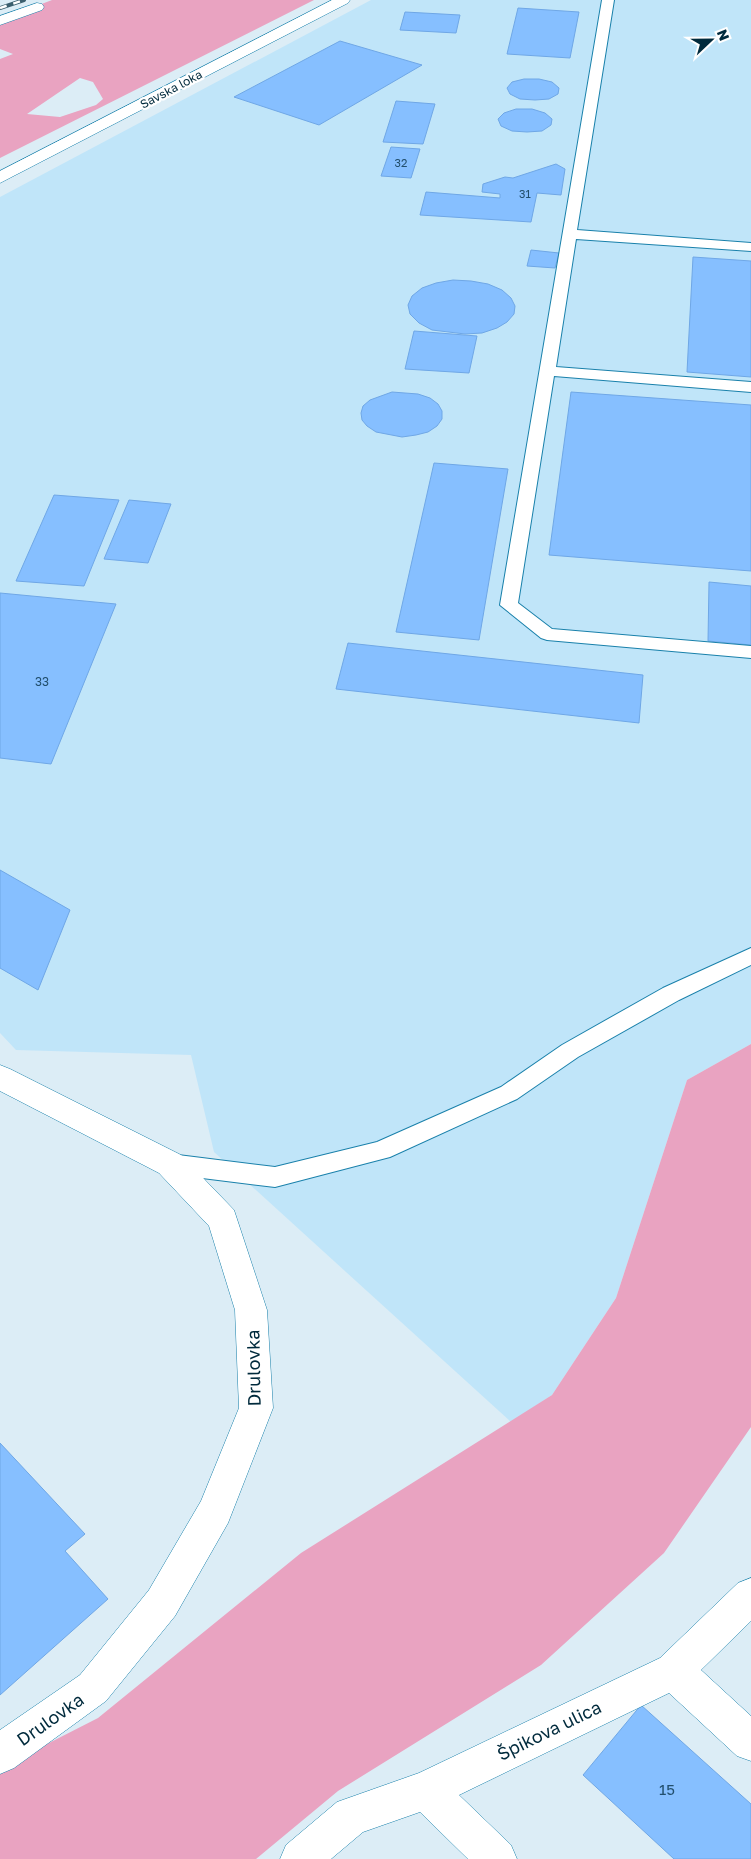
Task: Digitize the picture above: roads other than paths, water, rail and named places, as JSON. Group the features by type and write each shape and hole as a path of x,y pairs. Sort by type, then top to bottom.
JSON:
{"street":[{"name":"Savska loka","path":"0,178 343,0"},
{"path":"0,21 38,7"},
{"name":"Drulovka","path":"0,1077 170,1164 222,1219 251,1310 256,1408 215,1510 162,1603 93,1688 0,1754"},
{"name":"Špikova ulica","path":"300,1859 351,1816 426,1790 673,1671 751,1596"},
{"path":"673,1671 751,1742"},
{"path":"426,1790 497,1859"}],"lane":[{"path":"608,0 509,605 547,634 751,652"},
{"path":"570,234 751,247"},
{"path":"547,371 751,387"},
{"path":"170,1164 275,1177 382,1150 509,1093 570,1051 671,994 751,956"}],"railway":[{"path":"0,8 24,0"}]}
